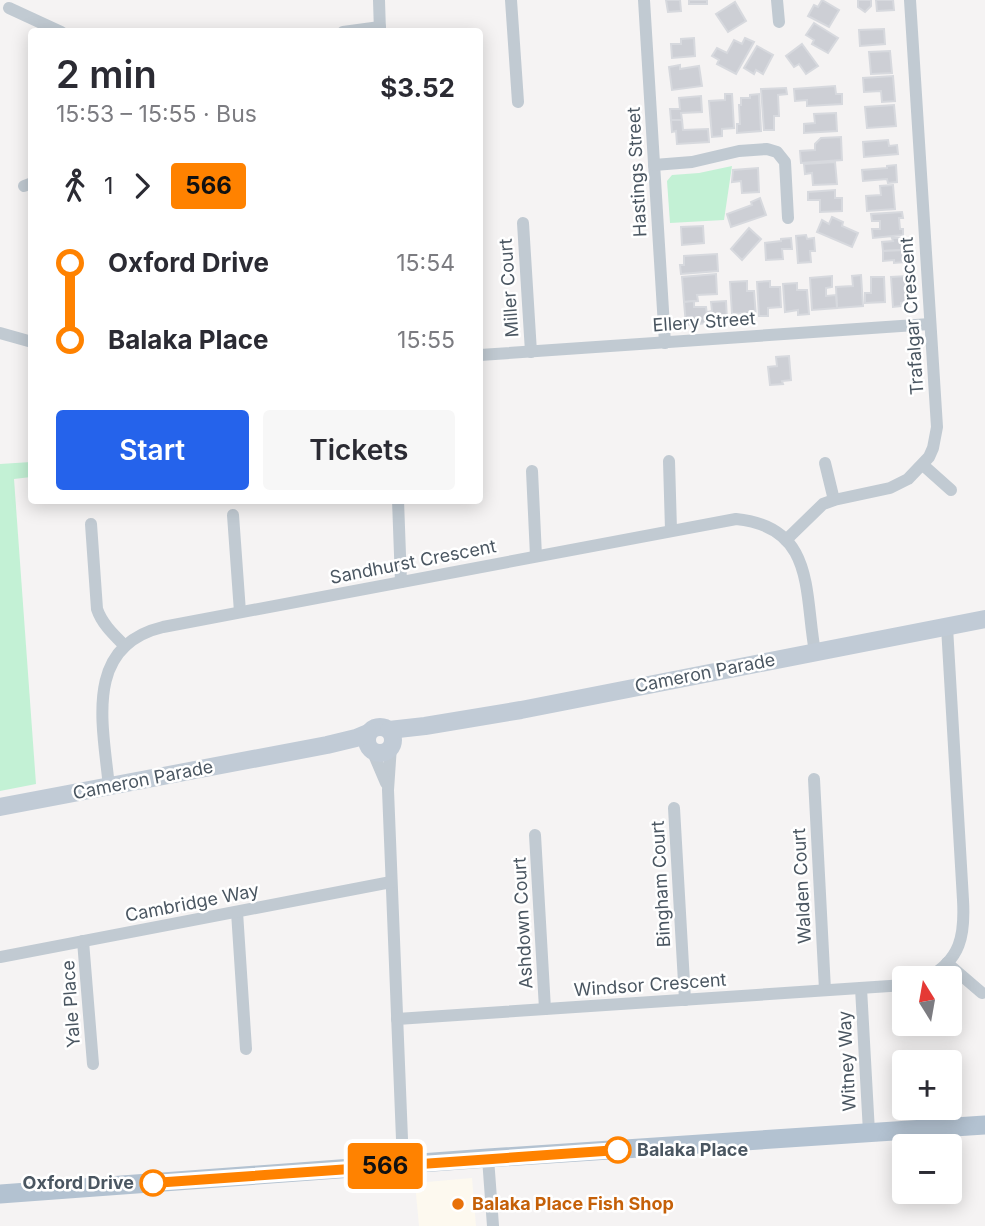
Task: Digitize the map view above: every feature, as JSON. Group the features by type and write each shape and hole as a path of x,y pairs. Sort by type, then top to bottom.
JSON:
{"main road":[{"path":"0,1194 985,1125"}],"street":[{"path":"379,0 380,28"},
{"path":"511,0 518,102"},
{"name":"Hastings Street","path":"644,0 665,343"},
{"path":"777,0 779,22"},
{"name":"Trafalgar Crescent","path":"910,0 937,428 933,448 923,465"},
{"path":"7,6 53,28"},
{"path":"654,165 692,162 739,151 772,150 785,162 788,218"},
{"name":"Miller Court","path":"523,223 531,352"},
{"name":"Ellery Street","path":"483,355 930,324"},
{"path":"0,333 28,341"},
{"path":"668,461 671,530"},
{"path":"825,463 834,500"},
{"path":"819,651 813,637 810,603 802,567 786,540 823,504 899,485 923,465 951,490"},
{"path":"533,471 536,556"},
{"path":"398,504 401,582"},
{"path":"233,515 240,612"},
{"name":"Sandhurst Crescent","path":"109,787 103,718 103,692 108,670 125,646 152,629 736,519 766,526 786,540"},
{"path":"91,524 99,617 125,646"},
{"name":"Cameron Parade","path":"0,807 356,738 370,743 376,752 384,752 391,739 425,726 521,710 985,619"},
{"path":"944,966 956,952 964,919 947,627"},
{"path":"391,739 388,790 403,1164"},
{"path":"370,743 388,790"},
{"name":"Walden Court","path":"814,779 825,990"},
{"name":"Bingham Court","path":"674,808 685,1000"},
{"name":"Ashdown Court","path":"535,835 545,1009"},
{"name":"Cambridge Way","path":"0,957 391,882"},
{"path":"237,912 246,1049"},
{"name":"Yale Place","path":"83,942 93,1064"},
{"path":"947,963 982,993"},
{"name":"Windsor Crescent","path":"397,1018 892,986"},
{"name":"Witney Way","path":"861,988 869,1132"},
{"path":"488,1158 494,1226"}],"shaded area":[{"path":"472,1178 476,1226 419,1226 415,1183"}],"green space":[{"path":"732,166 724,220 670,223 667,181 672,175"},
{"path":"28,462 28,477 14,479 36,784 0,791 0,464"}],"building":[{"path":"666,0 680,0 681,11 668,12"},
{"path":"689,0 707,0 707,4 689,4"},
{"path":"822,0 839,10 829,27 808,16 814,5 818,7"},
{"path":"858,0 871,0 871,6 865,12 858,7"},
{"path":"876,0 893,0 894,10 877,11"},
{"path":"735,2 746,21 728,32 716,14"},
{"path":"814,23 838,38 828,53 812,44 814,40 806,35"},
{"path":"884,29 885,44 860,46 859,30"},
{"path":"694,38 695,56 672,58 671,44 681,44 681,39"},
{"path":"745,38 754,42 736,74 717,64 719,60 712,56 717,48 727,53 734,40 742,44"},
{"path":"802,44 818,66 806,74 799,64 794,67 786,56"},
{"path":"757,46 773,55 763,74 756,70 754,74 744,68"},
{"path":"890,51 892,73 871,74 869,52"},
{"path":"680,65 680,69 699,66 702,86 672,90 669,67"},
{"path":"893,76 895,101 882,102 881,91 864,92 863,78"},
{"path":"835,86 836,94 842,94 842,104 807,106 807,100 795,101 794,89"},
{"path":"786,88 787,94 778,95 779,116 774,116 774,130 764,130 761,89"},
{"path":"725,94 732,94 734,128 722,129 722,136 712,137 709,101 725,100"},
{"path":"759,94 761,131 737,133 741,98"},
{"path":"701,96 702,112 681,113 682,120 671,120 670,109 680,109 679,98"},
{"path":"894,105 896,126 867,128 865,107"},
{"path":"836,113 837,131 804,133 804,124 815,123 814,114"},
{"path":"671,120 682,120 683,130 708,129 709,142 677,144 676,131 672,132"},
{"path":"841,137 842,160 801,163 800,151 815,150 815,144 821,138"},
{"path":"888,140 889,146 897,145 898,154 864,157 863,142"},
{"path":"835,162 837,184 813,185 812,173 805,174 804,164"},
{"path":"896,165 897,182 888,183 887,179 863,181 862,170"},
{"path":"758,168 759,192 742,193 741,181 732,182 733,170"},
{"path":"893,185 895,209 867,211 866,196 881,195 880,186"},
{"path":"835,190 835,198 842,198 842,211 820,212 820,200 808,200 808,192"},
{"path":"760,198 766,215 731,227 727,214 752,205 751,202"},
{"path":"902,212 903,218 899,218 903,235 873,238 872,229 880,229 880,221 872,221 871,214"},
{"path":"832,217 843,222 842,226 858,233 852,247 817,232 822,220 829,224"},
{"path":"703,226 704,243 682,245 681,227"},
{"path":"749,228 761,239 742,260 731,249"},
{"path":"806,235 807,239 814,238 815,251 810,251 811,262 798,263 796,236"},
{"path":"791,238 792,249 782,249 783,259 766,260 765,243"},
{"path":"892,238 904,238 905,250 883,251 882,242 893,241"},
{"path":"905,250 905,262 883,261 883,251"},
{"path":"717,254 718,271 681,274 680,265 684,265 684,256"},
{"path":"716,274 717,294 697,295 698,301 684,302 682,277"},
{"path":"861,275 863,306 837,308 836,287 853,286 852,276"},
{"path":"832,276 832,287 826,288 826,296 836,295 837,308 812,310 810,278"},
{"path":"908,276 909,302 893,307 891,277"},
{"path":"871,277 884,277 885,302 865,303 865,293 871,293"},
{"path":"747,281 747,291 754,291 756,317 745,317 745,313 732,314 730,282"},
{"path":"770,281 770,287 780,287 781,307 768,308 768,316 759,316 757,282"},
{"path":"797,283 797,290 807,290 809,314 798,315 798,310 785,312 783,284"},
{"path":"694,301 694,307 706,307 708,323 686,325 684,302"},
{"path":"726,301 727,321 708,323 707,312 712,311 711,302"},
{"path":"789,356 791,380 770,385 768,367 777,366 776,357"}],"bus line":[{"name":"566","path":"153,1183 618,1150"}],"place":[{"name":"Balaka Place","path":"618,1150"},
{"name":"Oxford Drive","path":"153,1183"},
{"name":"Balaka Place Fish Shop","path":"458,1204"}]}
